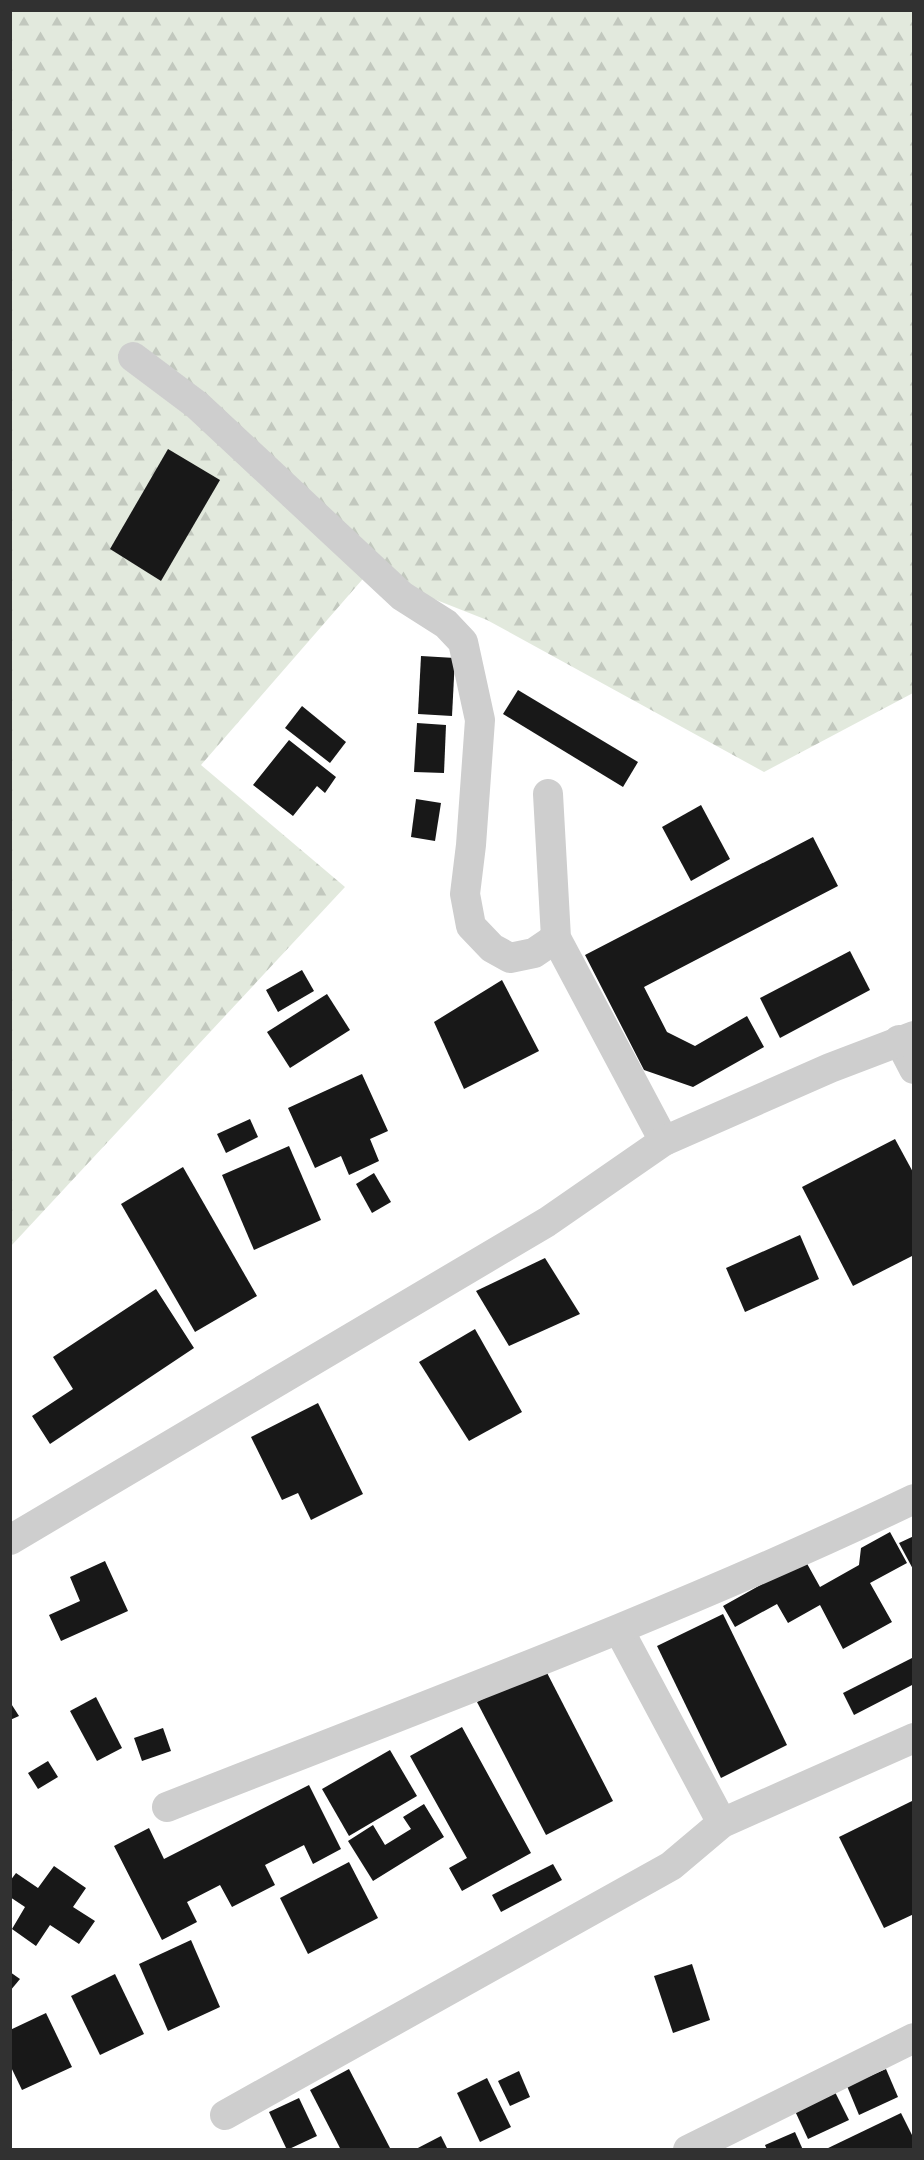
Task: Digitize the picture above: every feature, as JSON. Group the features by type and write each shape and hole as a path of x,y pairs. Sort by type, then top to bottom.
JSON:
{"street":[{"path":"133,357 197,405 402,596 446,624 463,642 480,720 465,894 471,926 492,948 510,958 534,953 556,938"},
{"path":"549,794 556,938 664,1141"},
{"path":"10,1540 547,1222 664,1141 830,1068 907,1038 914,1069"},
{"path":"167,1806 620,1629 829,1539 914,1499"},
{"path":"620,1629 722,1823"},
{"path":"225,2115 671,1866 722,1823 914,1738"},
{"path":"688,2150 914,2038"}],"green space":[{"path":"11,11 913,11 913,693 764,772 487,620 368,573 201,765 345,887 11,1246"}],"building":[{"path":"168,449 220,480 161,581 110,549"},
{"path":"421,656 455,658 452,716 418,714"},
{"path":"518,690 638,762 623,787 503,714"},
{"path":"302,706 346,742 330,763 285,728"},
{"path":"417,723 446,725 444,773 414,772"},
{"path":"289,740 336,777 325,793 317,786 293,816 253,785"},
{"path":"416,799 441,803 435,841 411,837"},
{"path":"701,805 730,859 691,881 662,827"},
{"path":"813,837 838,886 644,987 667,1032 695,1046 747,1016 764,1047 693,1087 644,1070 585,955"},
{"path":"850,951 870,990 780,1038 760,998"},
{"path":"302,970 314,991 278,1012 266,990"},
{"path":"502,980 539,1051 464,1089 434,1022"},
{"path":"327,994 350,1030 290,1068 267,1032"},
{"path":"362,1074 388,1131 370,1139 379,1161 349,1175 341,1156 315,1168 288,1108"},
{"path":"250,1119 258,1137 226,1153 217,1134"},
{"path":"895,1139 914,1174 914,1255 853,1286 802,1187"},
{"path":"289,1146 321,1220 254,1250 222,1175"},
{"path":"183,1167 257,1296 195,1332 121,1204"},
{"path":"374,1173 391,1202 372,1213 356,1184"},
{"path":"800,1235 819,1279 745,1312 726,1268"},
{"path":"545,1258 580,1314 509,1346 476,1291"},
{"path":"156,1289 194,1348 50,1444 32,1416 73,1389 53,1357"},
{"path":"475,1329 522,1412 469,1441 419,1362"},
{"path":"318,1403 363,1494 311,1520 298,1493 282,1500 251,1437"},
{"path":"890,1532 907,1563 870,1583 892,1622 843,1649 820,1605 788,1623 777,1604 735,1627 723,1606 805,1560 820,1587 859,1565 861,1548"},
{"path":"914,1536 914,1571 899,1543"},
{"path":"105,1561 128,1611 61,1641 49,1615 80,1601 70,1577"},
{"path":"723,1614 787,1745 721,1778 657,1646"},
{"path":"914,1657 914,1684 854,1715 843,1693"},
{"path":"544,1667 613,1801 546,1835 477,1702"},
{"path":"96,1697 122,1748 97,1761 70,1711"},
{"path":"10,1702 19,1716 10,1720"},
{"path":"462,1727 531,1853 462,1891 449,1868 467,1858 410,1756"},
{"path":"163,1728 171,1751 142,1761 134,1738"},
{"path":"390,1750 417,1796 349,1836 322,1789"},
{"path":"48,1761 58,1777 38,1789 28,1773"},
{"path":"309,1785 341,1849 313,1864 304,1845 265,1865 275,1885 232,1907 220,1885 187,1902 197,1922 162,1940 114,1846 149,1828 164,1859"},
{"path":"914,1800 914,1914 884,1928 839,1837"},
{"path":"424,1804 444,1837 373,1881 348,1841 373,1825 385,1845 411,1829 403,1817"},
{"path":"349,1862 378,1918 308,1954 280,1898"},
{"path":"553,1864 562,1880 501,1912 492,1895"},
{"path":"54,1866 86,1888 73,1907 95,1921 79,1944 50,1925 36,1946 12,1929 25,1907 10,1897 10,1881 16,1873 38,1888"},
{"path":"191,1940 220,2007 168,2031 139,1964"},
{"path":"692,1964 710,2020 673,2033 654,1976"},
{"path":"10,1972 20,1979 10,1991"},
{"path":"115,1974 144,2034 100,2055 71,1996"},
{"path":"46,2013 72,2067 22,2090 10,2065 10,2030"},
{"path":"349,2069 390,2148 388,2150 341,2150 310,2090"},
{"path":"886,2069 898,2097 859,2115 847,2086"},
{"path":"519,2071 530,2097 510,2106 498,2081"},
{"path":"487,2078 511,2127 480,2142 457,2093"},
{"path":"835,2092 849,2120 808,2139 795,2111"},
{"path":"299,2098 317,2136 287,2150 269,2112"},
{"path":"901,2113 914,2139 914,2150 824,2150"},
{"path":"795,2132 803,2150 767,2150 765,2145"},
{"path":"441,2136 448,2150 414,2150"}]}
